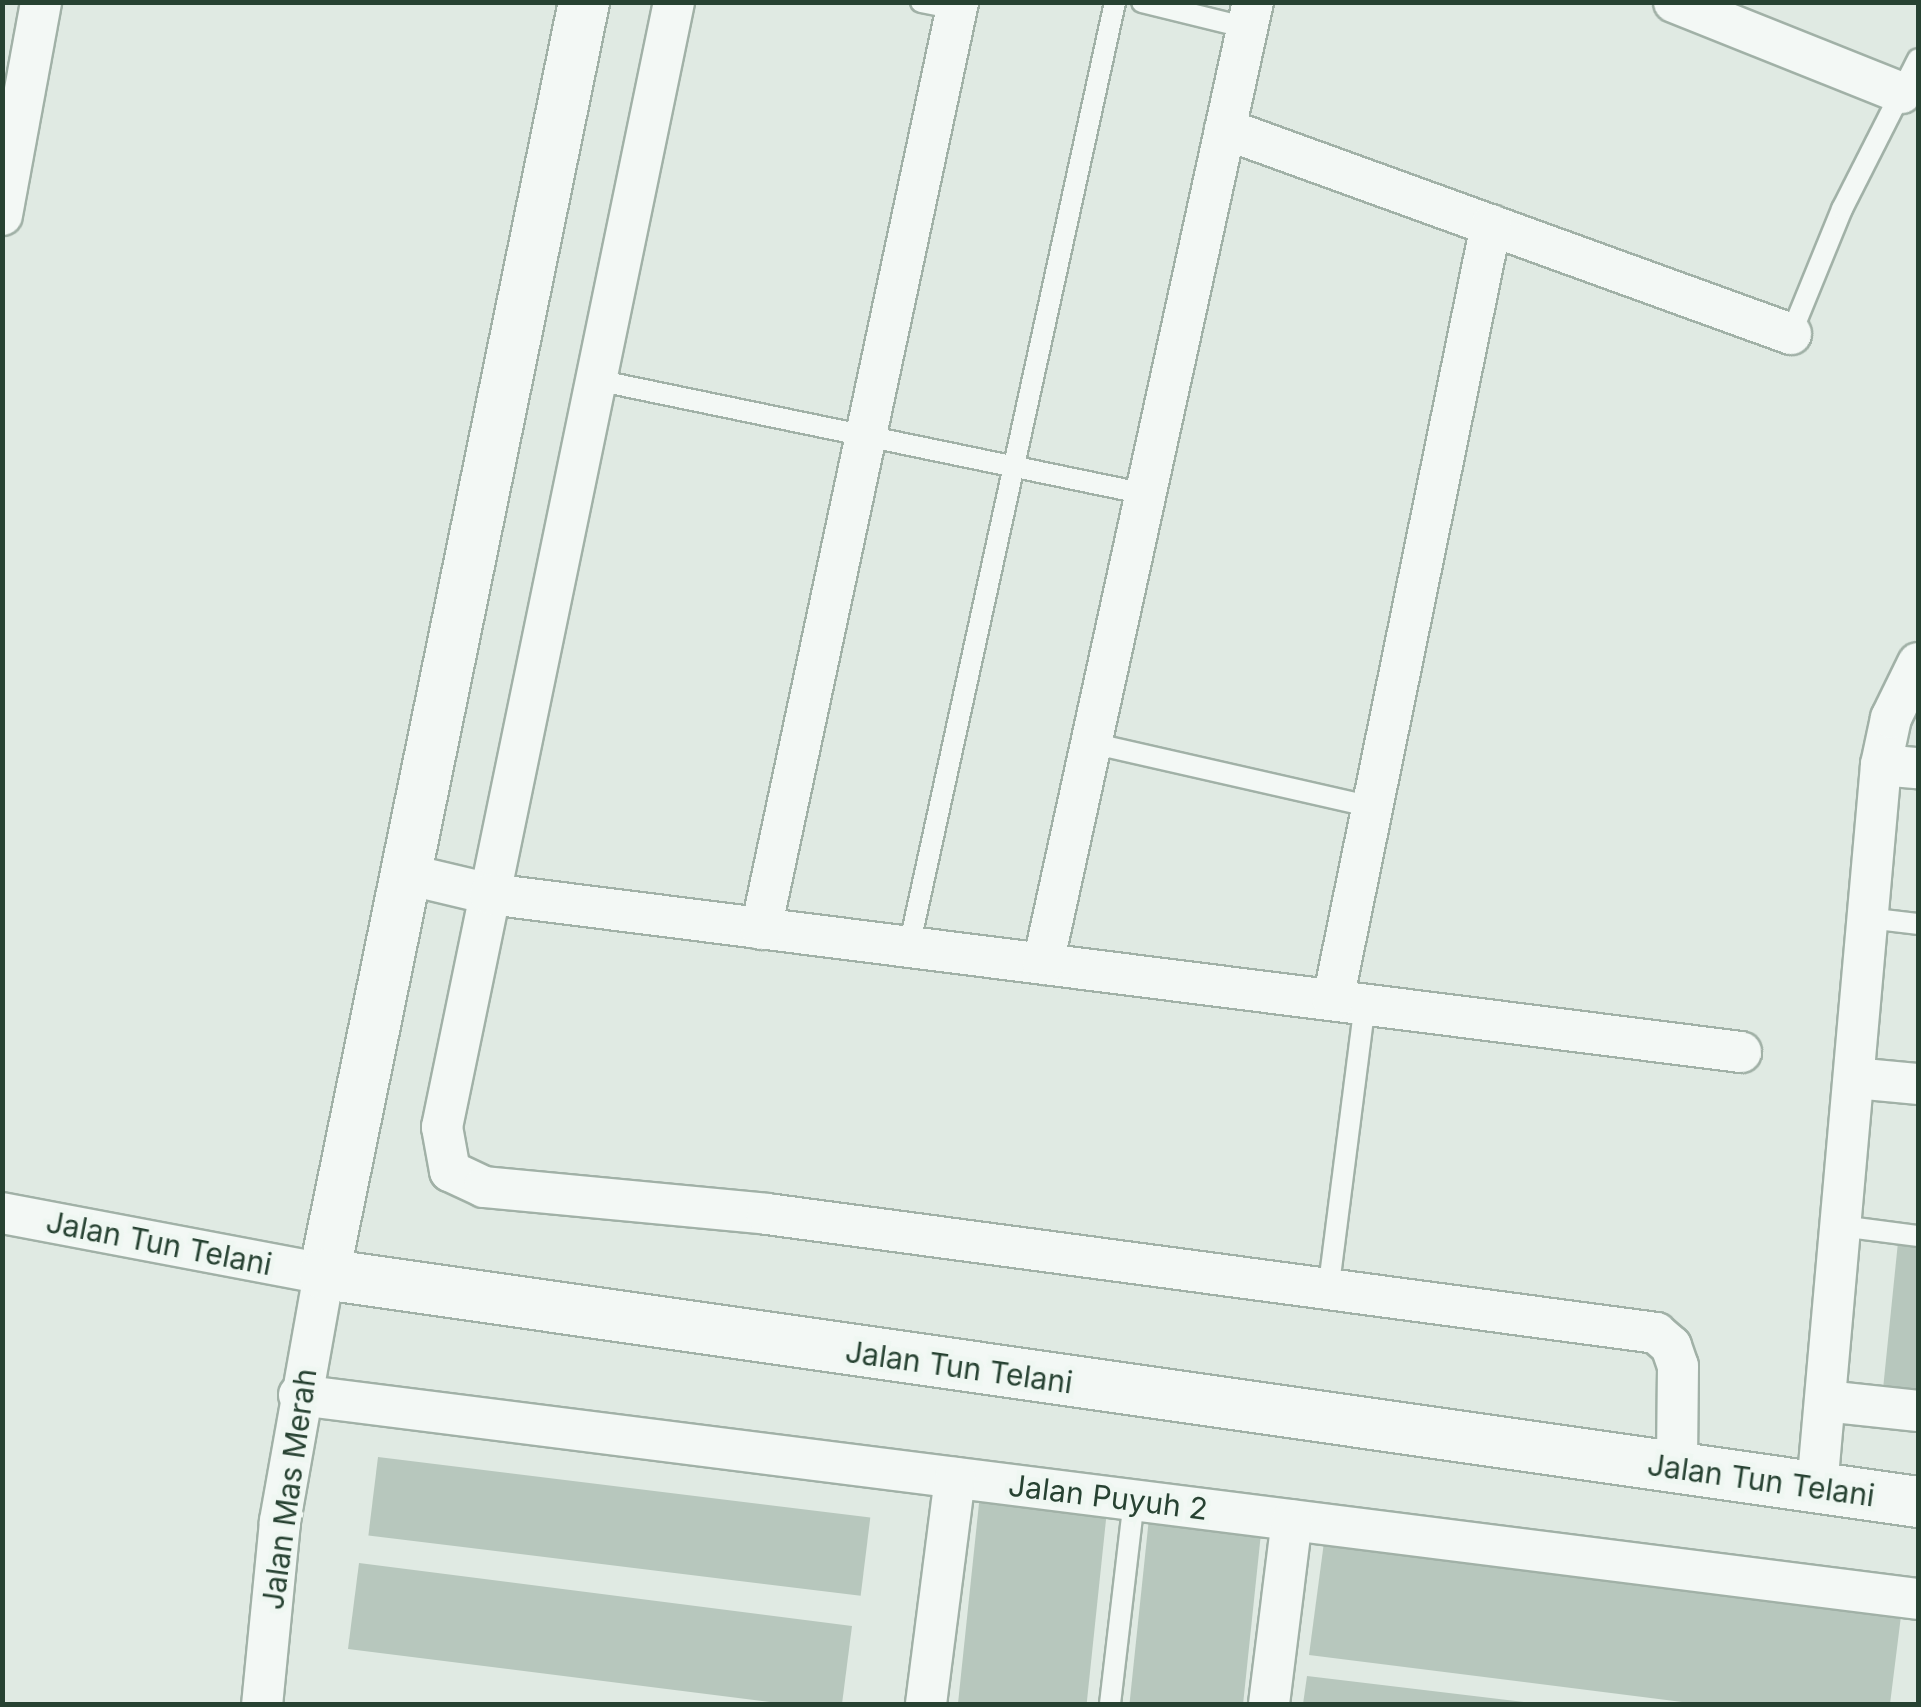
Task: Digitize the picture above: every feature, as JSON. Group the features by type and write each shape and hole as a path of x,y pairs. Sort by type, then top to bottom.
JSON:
{"street":[{"path":"2,215 41,2"},
{"path":"324,1274 584,2"},
{"path":"674,2 442,1127 450,1171 466,1181 766,1214 1656,1333 1672,1346 1678,1366 1677,1468"},
{"path":"1674,2 1910,76"},
{"path":"761,929 866,436 945,5"},
{"path":"1044,964 1250,15"},
{"path":"1226,129 1791,334"},
{"path":"1349,1002 1373,807 1491,225"},
{"path":"1817,1488 1868,918 1900,767 1891,718 1918,663"},
{"path":"406,874 490,894 1741,1052"},
{"path":"1854,1078 1918,1084"},
{"name":"Jalan Tun Telani","path":"2,1214 324,1274 1918,1502"},
{"name":"Jalan Mas Merah","path":"269,1704 298,1395 324,1274"},
{"name":"Jalan Puyuh 2","path":"298,1395 1918,1599"},
{"path":"1825,1400 1918,1411"},
{"path":"926,1704 955,1478"},
{"path":"1269,1704 1292,1520"}],"lane":[{"path":"909,947 1114,2"},
{"path":"1142,2 1250,15"},
{"path":"1791,334 1910,76"},
{"path":"596,380 1146,494"},
{"path":"1092,742 1373,807"},
{"path":"1868,918 1918,924"},
{"path":"1328,1292 1349,1002"},
{"path":"1841,1226 1918,1236"},
{"path":"1110,1704 1134,1500"}],"building":[{"path":"1898,1242 1918,1245 1918,1402 1882,1399"},
{"path":"378,1457 870,1517 861,1596 368,1535"},
{"path":"982,1475 1109,1488 1087,1704 958,1704"},
{"path":"1149,1518 1261,1530 1243,1704 1129,1704"},
{"path":"1324,1542 1901,1616 1890,1704 1698,1704 1309,1655"},
{"path":"359,1563 852,1626 842,1704 786,1704 348,1649"},
{"path":"1307,1676 1524,1702 1524,1704 1303,1704"}]}
